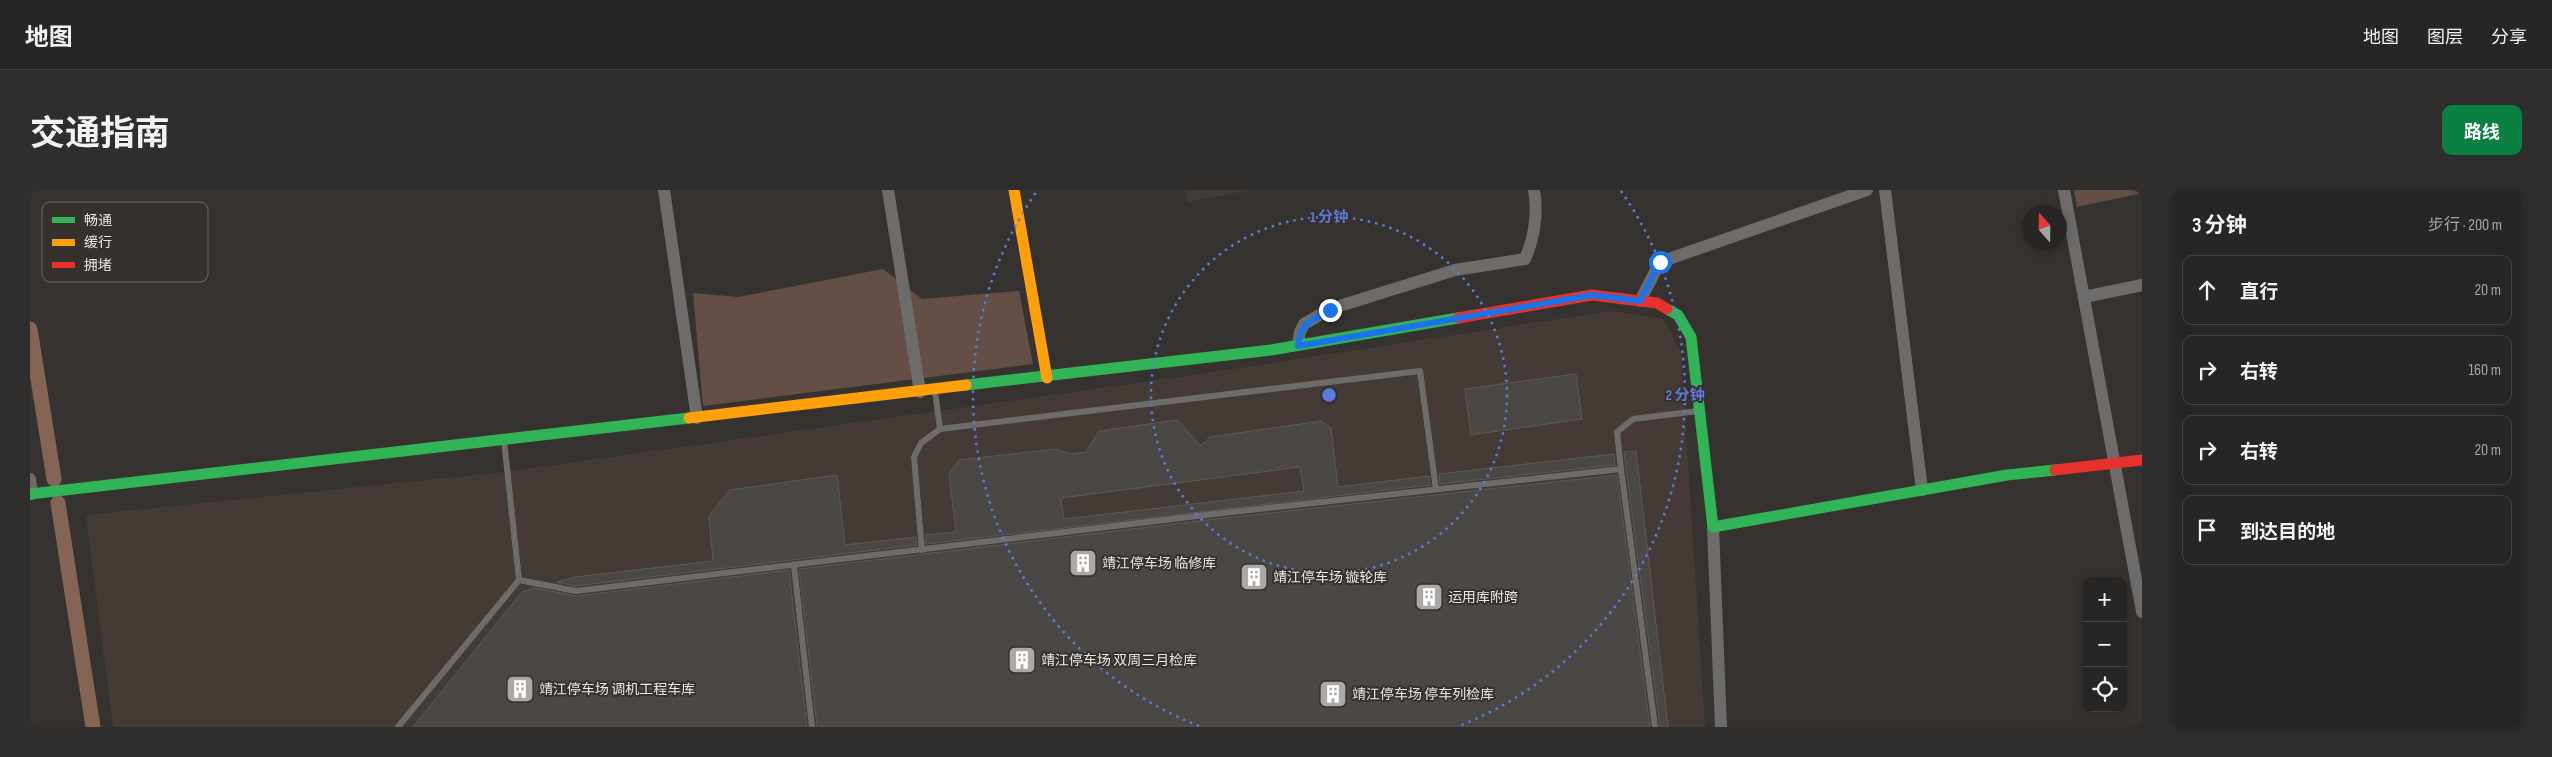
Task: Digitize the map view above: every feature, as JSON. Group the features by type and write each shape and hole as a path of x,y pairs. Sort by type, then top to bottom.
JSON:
{"street":[{"path":"664,190 697,418"},
{"path":"888,190 920,392"},
{"path":"1014,190 1047,378"},
{"path":"1298,346 1300,332 1304,324 1330,310 1455,270 1525,259 1534,240 1537,205 1534,190"},
{"path":"1640,301 1660,262 1867,190"},
{"path":"1885,190 1922,490"},
{"path":"2064,190 2142,612"},
{"path":"2084,297 2142,285"},
{"path":"30,479 31,494 1047,378 1298,346 1592,295 1657,303 1678,315 1691,337 1713,528 1722,727"},
{"path":"1713,528 2007,474 2142,460"}],"lane":[{"path":"922,550 914,457 921,442 940,429 1420,371 1436,490"},
{"path":"935,390 940,429"},
{"path":"1655,727 1616,432 1632,420 1701,411"},
{"path":"398,727 520,580 504,440"},
{"path":"520,580 576,591 1621,469"},
{"path":"794,566 812,727"}],"shaded area":[{"path":"1185,190 1250,190 1188,202"},
{"path":"2074,190 2142,190 2142,193 2077,207"},
{"path":"883,269 922,299 1019,291 1033,364 703,406 693,293 738,297"},
{"path":"1611,311 1664,319 1681,352 1705,727 113,727 86,515 504,472 1187,376"}],"building":[{"path":"1576,374 1582,419 1471,435 1465,389"},
{"path":"1177,420 1201,446 1210,437 1321,421 1331,428 1338,487 1429,476 1430,485 926,544 926,535 956,532 949,474 959,460 1056,449 1071,454 1086,452 1099,431","holes":["1300,467 1304,491 1064,519 1061,498"]},
{"path":"1636,451 1668,727 1660,727 1624,452"},
{"path":"1614,454 1615,465 1440,484 1439,474"},
{"path":"837,475 845,545 916,537 917,545 576,586 557,582 575,577 713,561 709,516 730,490"},
{"path":"1617,475 1650,727 817,727 799,569 1215,519"},
{"path":"789,570 807,727 413,727 522,592 535,588 577,596"}],"waterway":[{"path":"30,329 54,479"},
{"path":"58,503 93,727"}],"traffic: fast":[{"path":"1667,309 1678,315 1691,337 1713,527 2007,475 2055,470"},
{"path":"966,385 1271,350 1458,318"},
{"path":"30,494 689,418"}],"traffic: slow":[{"path":"1014,190 1047,378"},
{"path":"689,418 966,385"}],"traffic: jam":[{"path":"1458,318 1592,295 1657,303 1667,309"},
{"path":"2055,470 2142,460"}],"place":[{"name":"靖江停车场 临修库","path":"1083,563"},
{"name":"靖江停车场 镟轮库","path":"1254,577"},
{"name":"运用库附跨","path":"1429,597"},
{"name":"靖江停车场 双周三月检库","path":"1022,660"},
{"name":"靖江停车场 调机工程车库","path":"520,689"},
{"name":"靖江停车场 停车列检库","path":"1333,694"}],"route":[{"path":"1330,310 1304,324 1300,332 1298,346 1592,295 1640,301 1660,262"}]}
